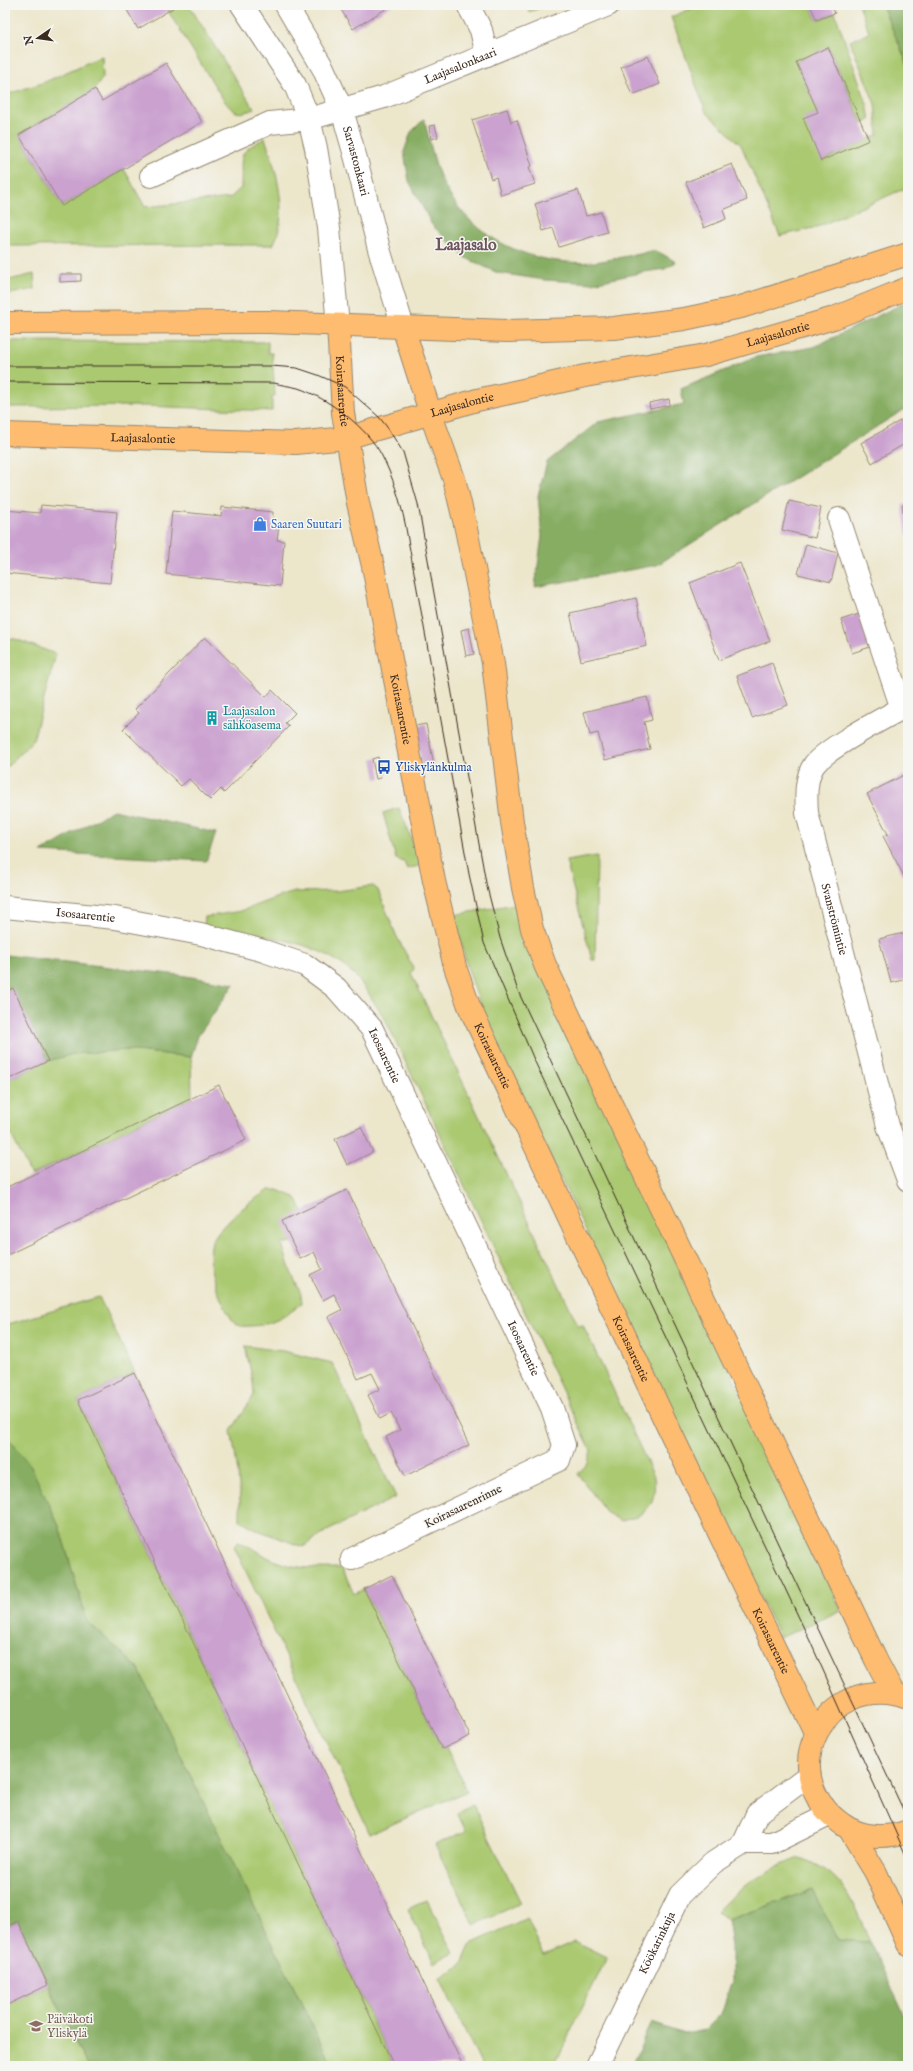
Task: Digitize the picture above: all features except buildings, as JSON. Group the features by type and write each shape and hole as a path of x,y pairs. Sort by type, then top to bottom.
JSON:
{"main road":[{"path":"5,323 261,322 492,330 614,328 684,320 741,307 908,254"},
{"name":"Laajasalontie","path":"5,434 296,443 346,438 431,415 477,400 538,386 706,355 834,318 908,288"},
{"name":"Koirasaarentie","path":"338,325 343,413 346,438 434,881 455,967 469,1006 664,1420 815,1732"},
{"path":"403,327 431,415 454,479 465,524 493,663 512,822 523,888 532,929 545,965 845,1596 901,1696"},
{"path":"901,1696 874,1692 852,1699 839,1706 815,1732 808,1760 809,1775 816,1796 828,1815 850,1830 872,1836 897,1835 908,1831"},
{"path":"850,1830 876,1873 908,1944"}],"street":[{"path":"242,5 295,85 309,119 316,148 329,228 338,325"},
{"name":"Sarvastonkaari","path":"286,5 324,68 342,110 379,249 403,327"},
{"path":"468,5 481,30 487,55"},
{"name":"Laajasalonkaari","path":"151,176 270,123 309,119 384,97 608,5"},
{"path":"839,519 905,707"},
{"name":"Svanströmintie","path":"905,707 831,750 814,764 809,776 806,794 807,813 888,1126 908,1180"},
{"name":"Isosaarentie","path":"5,907 115,918 201,934 264,951 305,965 336,988 372,1029 384,1052 552,1408 564,1445"},
{"name":"Koirasaarenrinne","path":"352,1559 559,1460 564,1445"},
{"path":"809,1775 757,1814 744,1843 772,1843 828,1815"},
{"name":"Köökarinkuja","path":"596,2066 680,1895 712,1863 744,1843"}],"green space":[{"path":"171,5 189,5 254,109 239,113 233,110 223,99 168,11 173,8"},
{"path":"527,5 548,5 529,12"},
{"path":"700,5 810,5 817,20 835,13 867,104 870,120 862,124 829,48 797,61 818,112 804,118 822,161 878,135 875,104 850,41 869,33 859,5 882,5 908,65 908,187 817,227 780,236 741,145 706,112 671,17"},
{"path":"882,5 908,5 908,65"},
{"path":"102,56 103,77 95,89 19,135 62,206 124,169 145,207 230,198 241,188 241,162 244,152 255,143 265,138 280,192 280,220 278,233 273,245 5,246 5,95 45,82"},
{"path":"424,119 435,161 444,185 456,205 471,221 489,235 508,246 529,255 550,260 595,262 653,251 660,253 676,262 665,269 593,283 545,280 498,273 464,257 432,225 409,181 404,152 411,132"},
{"path":"34,274 35,289 5,295 5,281"},
{"path":"908,301 908,407 657,565 535,587 542,536 538,496 547,462 598,422 684,404 681,389 756,357 814,347"},
{"path":"5,341 268,342 268,353 272,353 275,396 272,396 272,411 145,406 5,407"},
{"path":"5,638 15,639 56,654 33,740 5,769"},
{"path":"399,808 422,865 407,869 404,862 396,859 383,813"},
{"path":"113,810 216,833 206,861 41,852"},
{"path":"597,856 595,960 592,960 566,861"},
{"path":"373,886 378,890 396,935 414,969 411,973 578,1325 583,1325 654,1477 655,1486 652,1501 644,1512 638,1516 621,1521 607,1513 578,1474 588,1463 591,1451 386,1021 365,988 342,964 325,954 306,946 286,940 204,926 205,917 241,911 295,892 337,891"},
{"path":"515,904 841,1610 780,1638 486,1022 467,966 454,915"},
{"path":"5,955 179,975 234,984 198,1036 191,1057 127,1050 73,1054 48,1061 13,989 5,992"},
{"path":"127,1050 191,1057 192,1098 31,1175 5,1122 5,1081 48,1061 73,1054"},
{"path":"269,1190 277,1190 295,1197 303,1211 292,1242 282,1244 291,1272 301,1294 302,1303 284,1316 272,1322 258,1326 241,1326 234,1322 230,1316 217,1290 211,1268 211,1245 214,1238 225,1224 247,1205"},
{"path":"99,1297 135,1373 78,1400 394,2066 332,2066 138,1668 87,1621 59,1526 6,1436 5,1442 5,1325"},
{"path":"245,1346 283,1351 332,1363 396,1497 325,1532 303,1547 260,1531 240,1520 238,1476 231,1431 254,1395 253,1381"},
{"path":"6,1435 31,1467 59,1526 87,1621 138,1668 332,2066 87,2066 18,1921 5,1927"},
{"path":"237,1542 242,1543 271,1559 292,1566 308,1568 342,1568 354,1594 364,1589 442,1749 446,1747 467,1791 370,1834 234,1546"},
{"path":"473,1805 521,1903 474,1925 435,1845 466,1831 457,1813"},
{"path":"799,1858 815,1864 827,1871 837,1880 852,1902 870,1942 838,1940 812,1890 728,1920 717,1911 735,1894 765,1873"},
{"path":"812,1890 838,1940 870,1942 908,2023 908,2066 631,2066 652,2023 684,2034 705,2030 721,2014 732,1981 732,1945 728,1920"},
{"path":"427,1900 454,1953 434,1963 408,1909"},
{"path":"527,1918 544,1955 575,1941 607,1957 554,2066 482,2066 440,1979 461,1965 471,1944"},
{"name":"Päiväkoti Yliskylä","path":"48,1985 87,2066 5,2066 5,2006"}],"tram line":[{"path":"5,366 271,366 297,368 318,375 345,387 379,417 403,452 418,504 486,883 500,938 518,991 908,1820"},
{"path":"5,382 274,383 298,388 322,399 346,415 376,445 393,480 405,523 469,874 484,943 535,1062 810,1641 908,1860"}],"place":[{"name":"Saaren Suutari","path":"260,524"},
{"name":"Laajasalon sähköasema","path":"212,718"},
{"name":"Yliskylänkulma","path":"384,767"},
{"name":"Päiväkoti Yliskylä","path":"36,2026"}],"district":[{"name":"Laajasalo","path":"466,244"}]}
